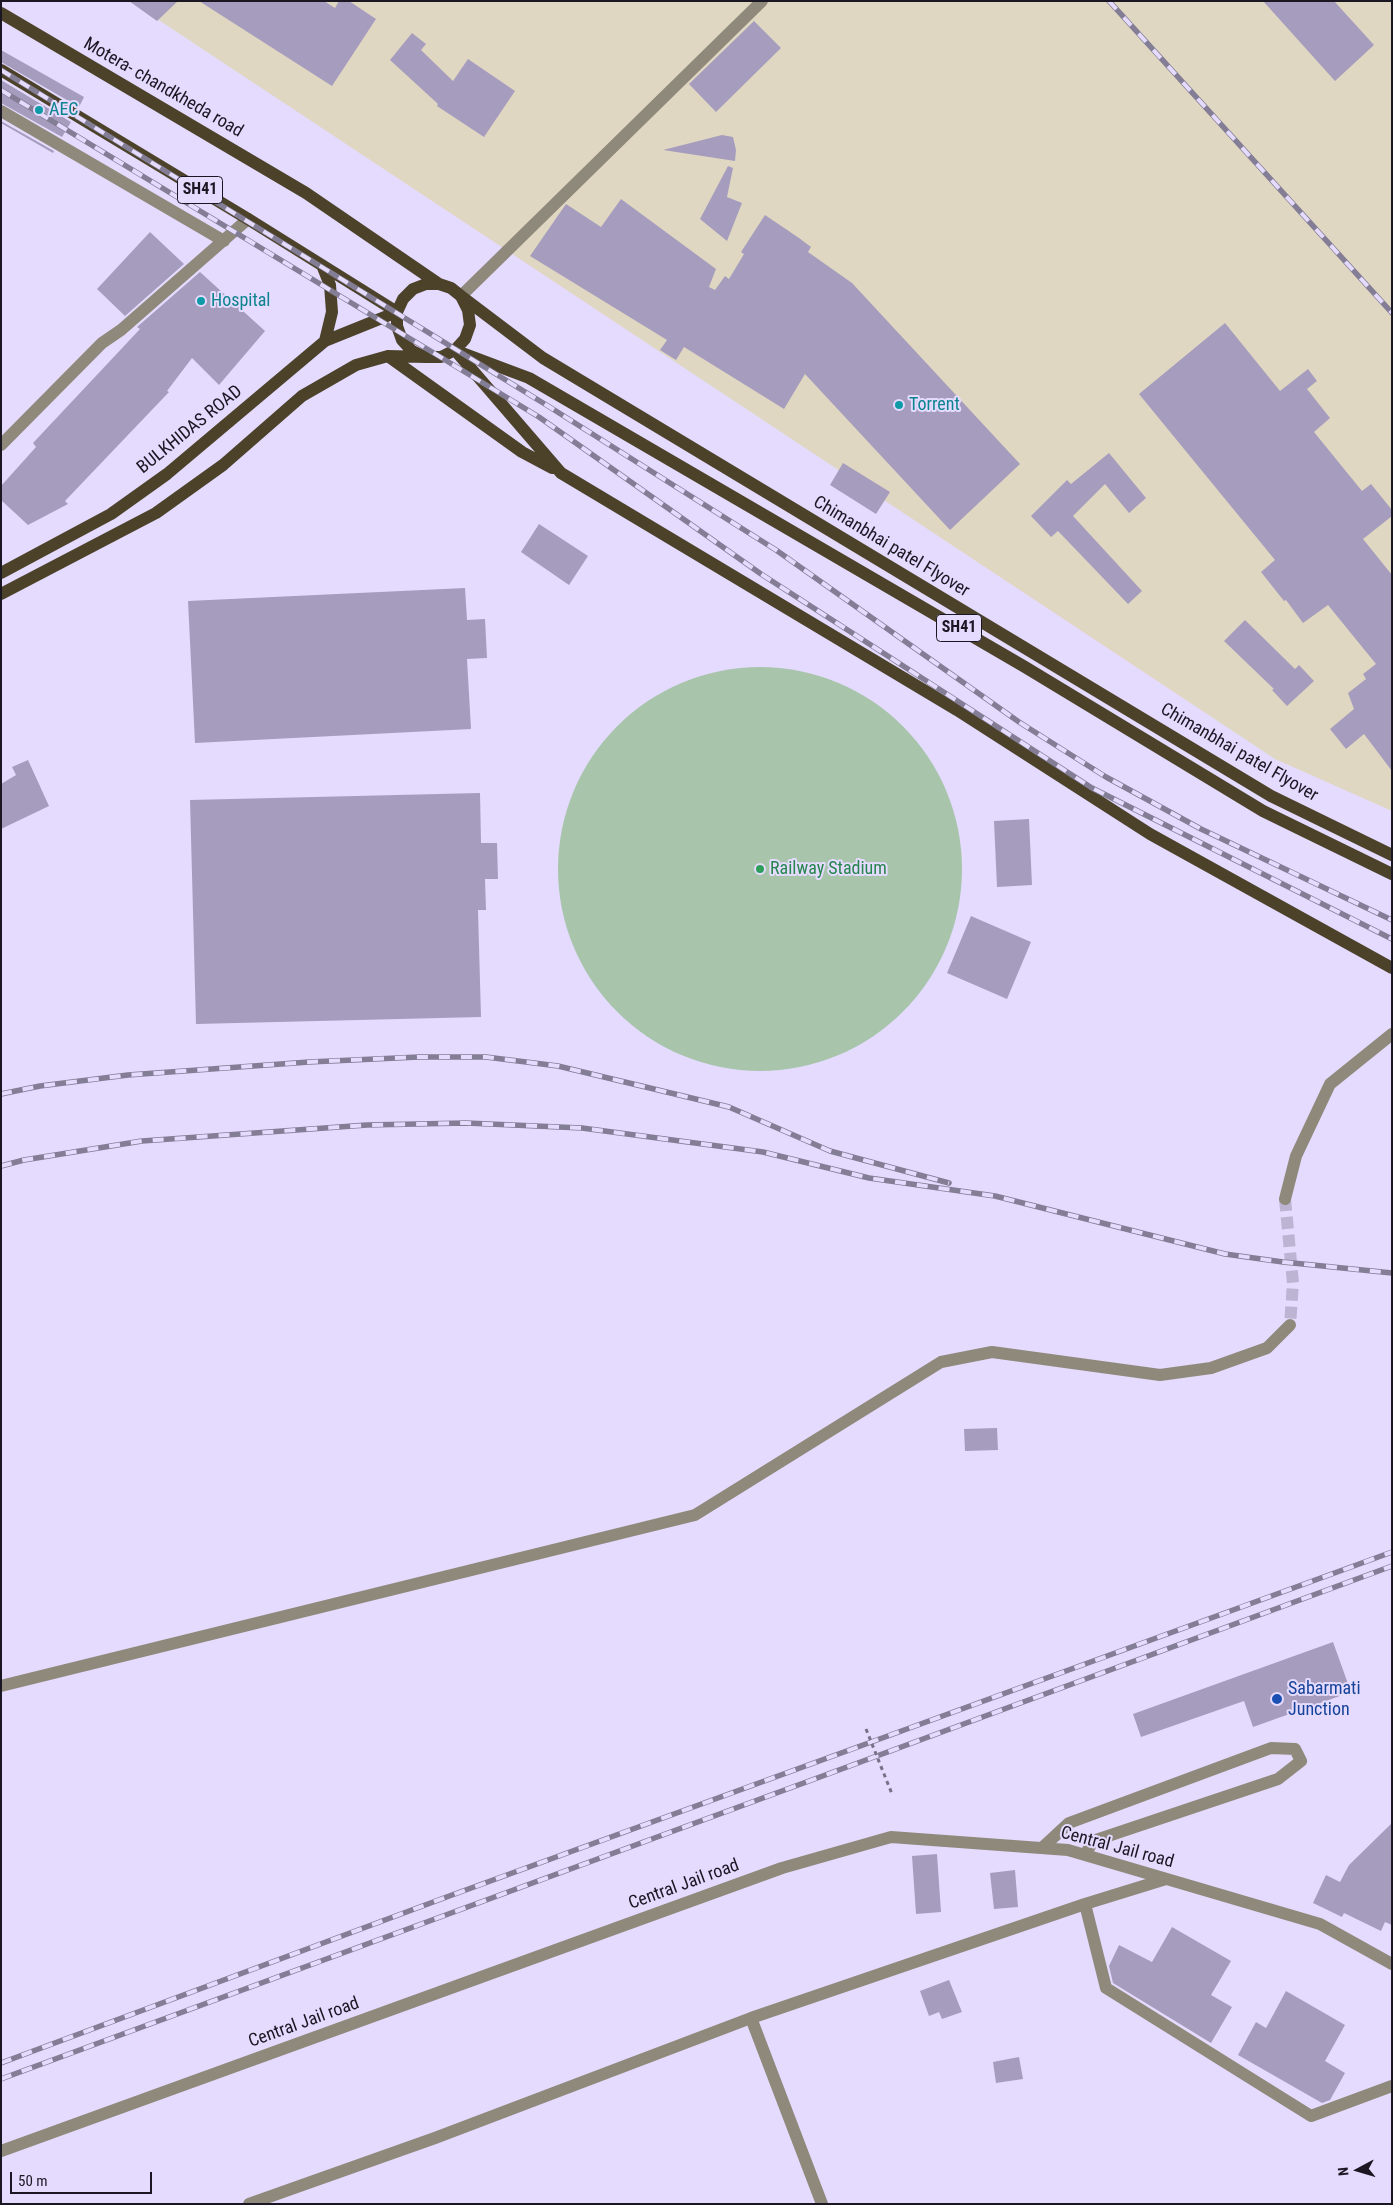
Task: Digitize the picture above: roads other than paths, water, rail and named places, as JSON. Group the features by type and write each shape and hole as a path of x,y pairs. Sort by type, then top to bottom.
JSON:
{"main road":[{"name":"Motera- chandkheda road","path":"1,13 306,193 440,284"},
{"name":"SH41","path":"1,70 248,219 397,312"},
{"path":"322,265 330,285 332,312 325,341"},
{"path":"1,594 156,513 223,464 302,396 356,365 388,356 426,357 441,357 455,350 465,339 470,325 468,310 461,296 451,288 440,284 426,284 413,290 403,299 397,312 397,326 402,340 412,351 426,357"},
{"name":"Chimanbhai patel Flyover","path":"461,296 543,358 1271,796 1392,855"},
{"name":"BULKHIDAS ROAD","path":"1,572 111,514 166,474 325,341 397,312"},
{"path":"455,350 561,473"},
{"name":"Chimanbhai patel Flyover","path":"455,350 529,378 1026,667 1263,811 1392,874"},
{"path":"388,356 522,452 561,473 957,710 1150,834 1392,968"}],"street":[{"path":"461,296 762,1"},
{"path":"1,111 224,241"},
{"path":"1,445 102,343 121,330 248,219"},
{"path":"1285,1200 1296,1156 1330,1084 1392,1034"},
{"path":"1,1686 695,1515 941,1362 992,1352 1160,1375 1211,1368 1267,1348 1290,1325"},
{"path":"1042,1848 1070,1823 1271,1748 1295,1749 1301,1761 1278,1778 1093,1841 1085,1855"},
{"name":"Central Jail road","path":"1,2151 782,1868 892,1837 1068,1850 1320,1924 1392,1964"},
{"path":"249,2204 435,2138 751,2018 1085,1904 1166,1879"},
{"path":"1085,1904 1106,1988 1311,2116 1392,2086"},
{"path":"751,2018 822,2204"}],"tunnel":[{"path":"1285,1199 1293,1283 1290,1325"}],"railway":[{"path":"1109,1 1392,313"},
{"path":"1,70 548,406 776,550 1019,722 1106,777 1201,829 1392,920"},
{"path":"1,90 539,417 761,574 1092,788 1392,939"},
{"path":"1,1094 40,1086 128,1075 309,1062 419,1057 486,1057 558,1066 729,1107 830,1151 949,1183"},
{"path":"1,1166 24,1160 142,1141 367,1125 466,1123 582,1128 763,1152 869,1178 995,1196 1225,1254 1392,1273"},
{"path":"1,2063 452,1895 1392,1552"},
{"path":"1,2079 1392,1566"}],"place":[{"name":"AEC","path":"39,110"},
{"name":"Hospital","path":"201,301"},
{"name":"Torrent","path":"899,405"},
{"name":"Railway Stadium","path":"760,869"},
{"name":"Sabarmati Junction","path":"1277,1699"}]}
